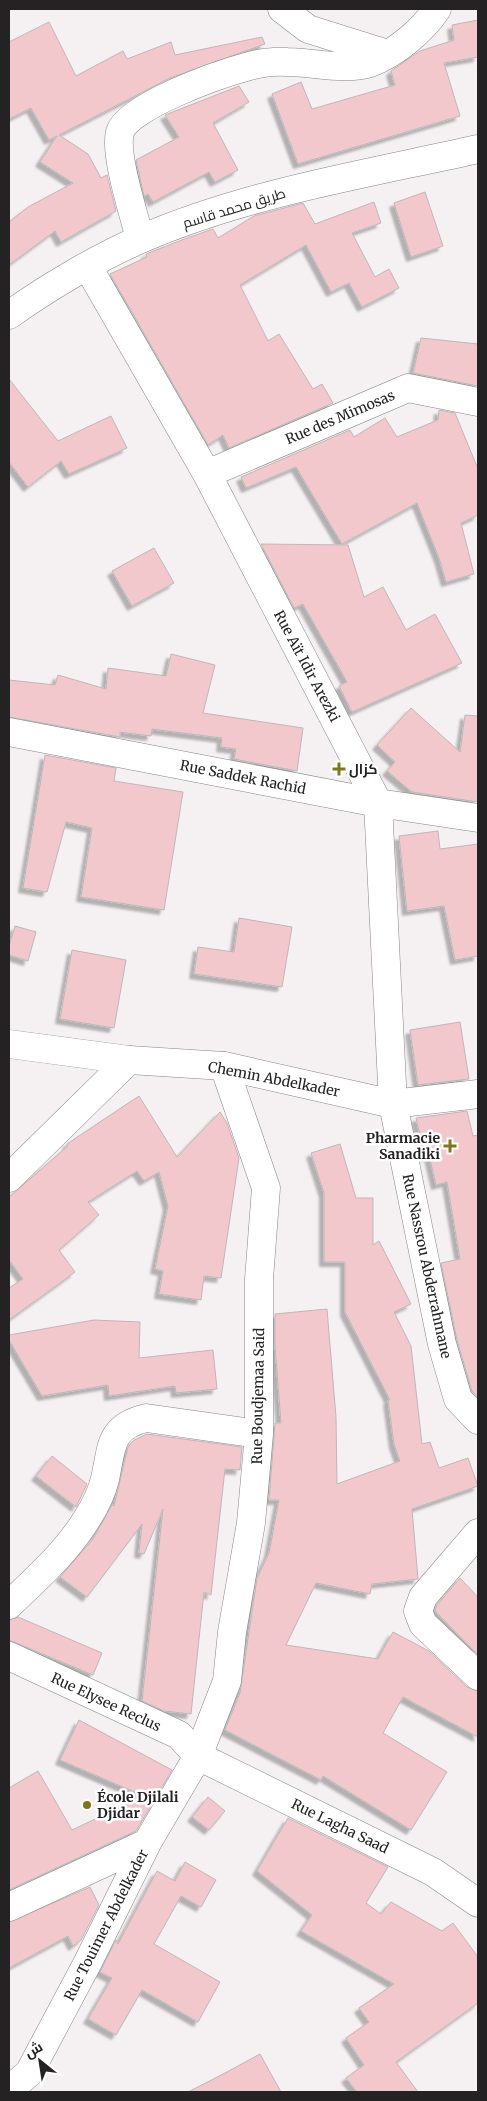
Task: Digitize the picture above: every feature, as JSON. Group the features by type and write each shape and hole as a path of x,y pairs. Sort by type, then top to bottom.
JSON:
{"street":[{"path":"282,9 308,29 388,54"},
{"path":"140,239 118,147 121,130 147,106 198,83 247,66 286,62 336,66 369,64 388,54 429,22 437,9"},
{"name":"طريق محمد قاسم","path":"9,315 33,298 140,239 214,212 289,192 478,149"},
{"name":"Rue Aït Idir Arezki","path":"88,267 207,474 378,803 393,1104"},
{"name":"Rue des Mimosas","path":"207,474 408,388 478,402"},
{"name":"Rue Saddek Rachid","path":"9,732 378,803 478,818"},
{"name":"Chemin Abdelkader","path":"9,1044 128,1060 224,1066 393,1104 478,1094"},
{"path":"9,1178 128,1060"},
{"name":"Rue Boudjemaa Said","path":"198,1756 226,1681 232,1632 251,1523 259,1434 259,1279 266,1188 224,1066"},
{"name":"Rue Nassrou Abderrahmane","path":"393,1104 442,1344 458,1399 478,1420"},
{"path":"9,1605 57,1559 88,1517 105,1481 112,1445 119,1430 132,1422 146,1418 259,1434"},
{"path":"478,1533 423,1597 418,1611 424,1624 478,1676"},
{"name":"Rue Elysee Reclus","path":"9,1656 179,1735 198,1756"},
{"name":"Rue Touimer Abdelkader","path":"9,2090 29,2073 88,1962 147,1842 198,1756"},
{"name":"Rue Lagha Saad","path":"198,1756 433,1872 478,1903"},
{"path":"9,1908 147,1842"}],"building":[{"path":"478,20 478,57 444,63 460,116 298,164 272,94 301,82 312,109 395,85 391,71 420,51 454,40 452,25"},
{"path":"49,22 76,76 123,51 127,59 171,42 175,55 262,37 265,44 170,78 59,135 88,154 101,178 107,175 116,211 61,242 55,231 9,265 9,222 28,207 73,183 40,162 57,136 49,140 31,108 9,119 9,42"},
{"path":"239,86 249,102 213,123 238,170 215,182 209,172 153,202 148,194 144,196 136,160 179,137 165,115"},
{"path":"425,192 443,246 411,257 394,203"},
{"path":"374,202 381,223 352,233 375,277 389,269 399,288 362,307 349,283 331,292 306,245 240,285 268,341 279,334 313,389 322,384 333,403 229,448 223,435 208,445 110,274 147,257 146,254 213,229 218,238 254,216 303,203 315,224"},
{"path":"421,338 478,344 478,386 413,373"},
{"path":"9,379 58,441 111,416 127,448 69,474 61,461 28,487 9,462"},
{"path":"439,410 455,413 478,469 478,515 461,523 474,574 446,582 439,558 417,503 342,544 296,467 246,488 241,477 350,430 354,437 385,418 397,437 438,420"},
{"path":"261,544 348,545 364,597 383,587 406,630 435,614 462,663 352,712 339,686 347,682 303,604 294,608"},
{"path":"154,548 174,583 132,606 112,571"},
{"path":"171,654 215,665 203,713 303,728 297,771 234,759 236,749 221,747 222,738 152,729 151,736 120,732 120,737 9,717 9,680 55,685 58,675 106,689 108,668 166,676"},
{"path":"411,708 460,752 465,715 478,716 478,802 412,792 387,771 395,762 377,745"},
{"path":"45,755 116,768 114,781 183,792 164,910 81,897 92,828 66,822 47,892 23,888"},
{"path":"438,831 440,849 478,844 478,956 455,960 444,906 407,911 399,836"},
{"path":"239,918 292,927 282,987 194,974 198,947 234,952"},
{"path":"15,926 36,932 28,961 9,955 9,946"},
{"path":"72,950 126,960 114,1028 60,1019"},
{"path":"460,1022 469,1079 418,1085 410,1030"},
{"path":"139,1096 177,1157 220,1112 227,1123 239,1158 221,1278 204,1276 201,1300 159,1294 163,1271 155,1269 168,1206 159,1172 144,1181 137,1171 88,1202 99,1215 59,1250 75,1272 9,1320 9,1288 23,1279 9,1260 9,1197 68,1146 67,1144"},
{"path":"467,1111 473,1136 478,1135 478,1398 472,1391 457,1340 441,1263 460,1259 447,1182 436,1185 429,1155 425,1157 416,1118"},
{"path":"340,1144 356,1198 373,1198 373,1245 379,1241 411,1304 394,1312 411,1346 422,1444 430,1442 439,1468 468,1458 478,1486 412,1509 418,1579 372,1584 370,1594 316,1583 286,1645 378,1659 393,1632 429,1651 467,1687 478,1691 478,1737 403,1697 383,1733 447,1772 411,1830 323,1776 321,1780 225,1730 240,1693 257,1578 269,1553 279,1500 269,1500 275,1423 281,1423 275,1345 275,1314 327,1309 336,1417 337,1484 400,1461 394,1444 388,1400 390,1400 345,1312 345,1262 324,1262 324,1193 311,1153"},
{"path":"94,1320 140,1322 139,1358 213,1350 217,1389 176,1393 175,1386 109,1396 108,1385 42,1396 9,1340 9,1335"},
{"path":"147,1434 242,1447 240,1470 225,1469 211,1595 204,1592 191,1714 164,1711 142,1701 163,1509 144,1554 139,1553 142,1524 87,1597 60,1577 93,1539 112,1505 114,1506 128,1447 134,1440"},
{"path":"52,1456 87,1484 76,1507 36,1476"},
{"path":"460,1578 478,1597 478,1655 435,1611 437,1605"},
{"path":"18,1617 102,1653 93,1675 9,1640 9,1620"},
{"path":"79,1720 172,1770 136,1831 9,1890 9,1788 38,1771 72,1830 144,1796 60,1760"},
{"path":"208,1797 225,1811 209,1830 192,1817"},
{"path":"288,1818 388,1867 366,1903 381,1914 391,1902 442,1931 453,1923 478,1957 478,2003 396,2062 418,2092 357,2092 346,2078 364,2065 346,2038 369,2022 359,2008 394,1984 301,1931 312,1915 257,1871"},
{"path":"185,1862 216,1880 201,1907 181,1896 154,1944 220,1982 198,2022 142,1990 116,2035 88,2019 112,1978 100,1972 116,1940 118,1944 157,1871 175,1881"},
{"path":"90,1887 99,1905 81,1940 73,1946 68,1936 9,1968 9,1922"},
{"path":"260,2054 281,2092 188,2092 227,2072"}],"place":[{"name":"كزال","path":"339,769"},
{"name":"Pharmacie Sanadiki","path":"450,1146"},
{"name":"École Djilali Djidar","path":"87,1805"}]}
